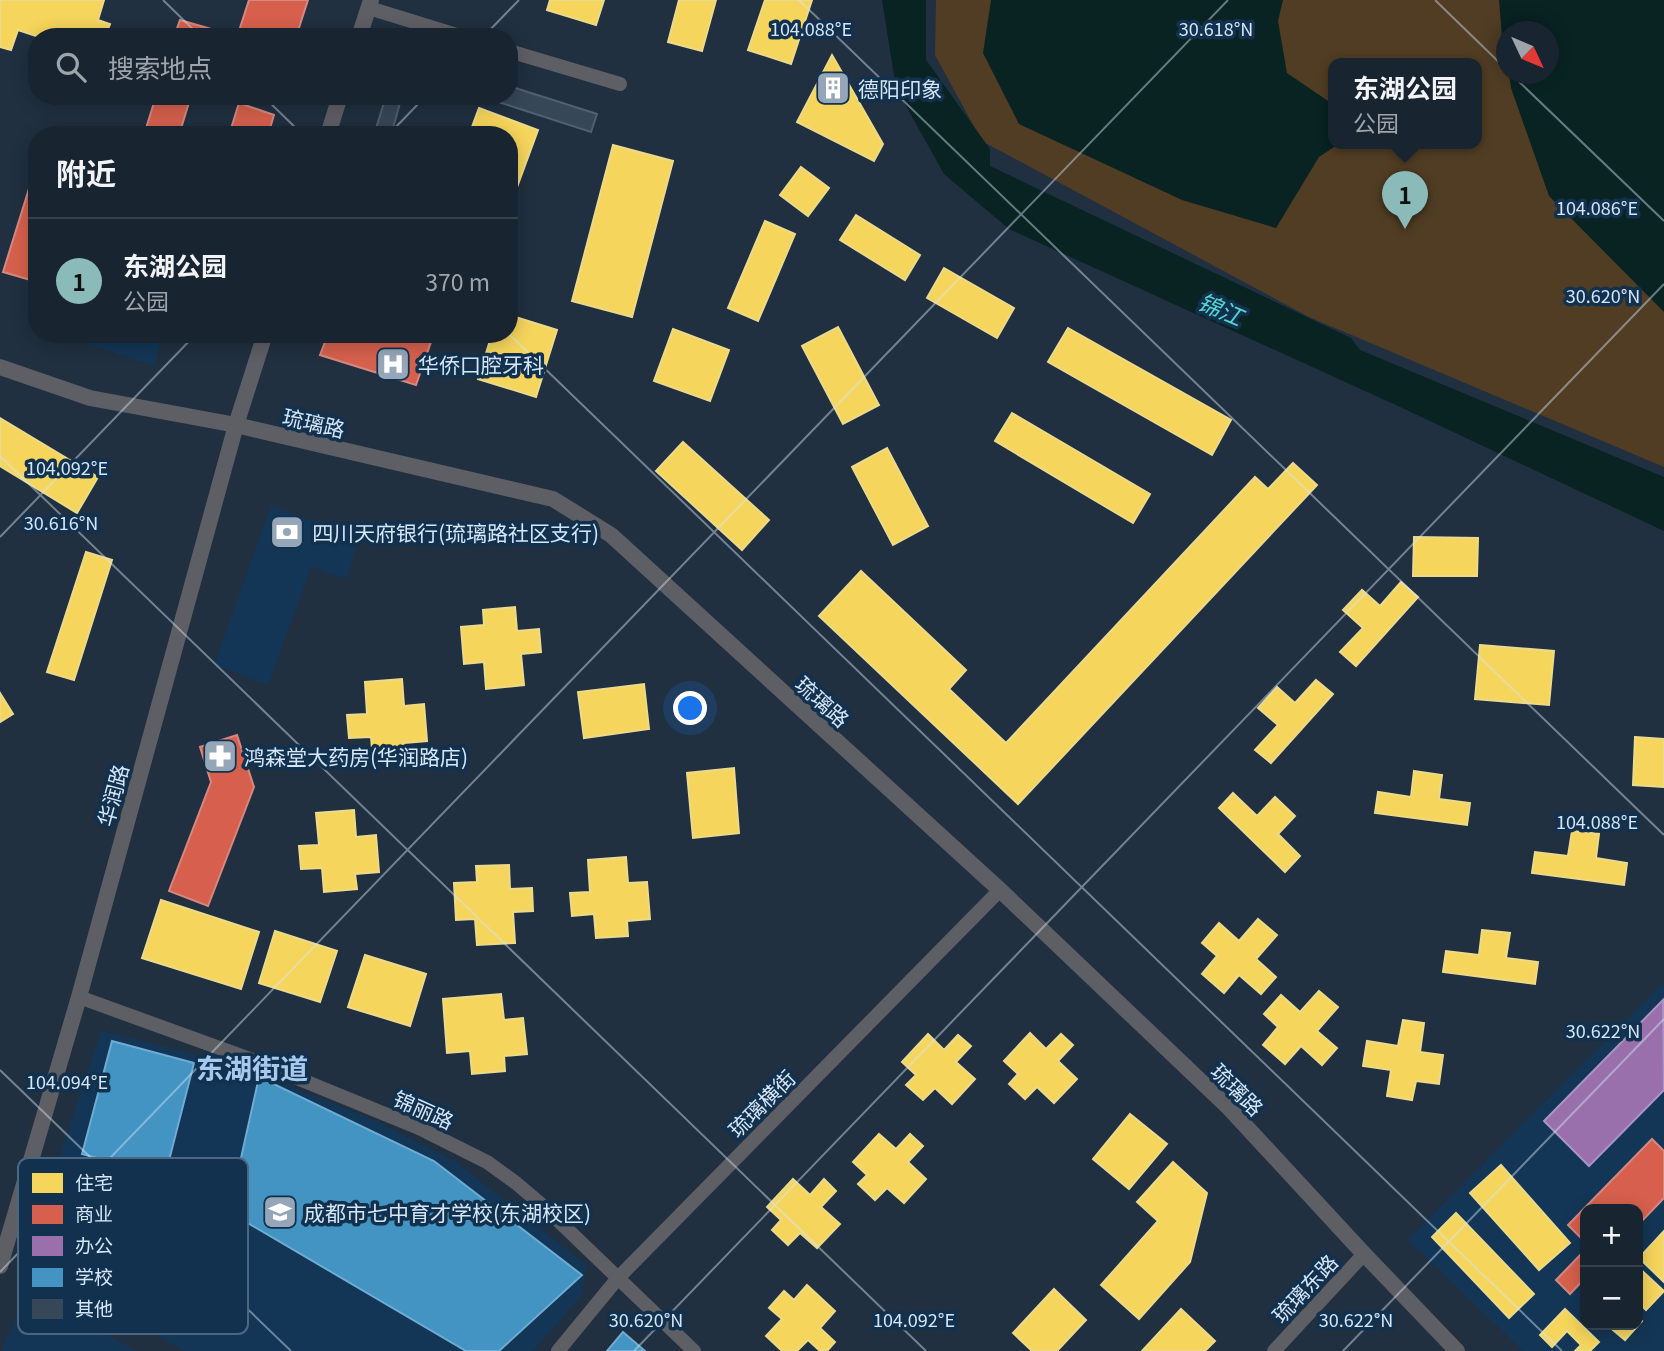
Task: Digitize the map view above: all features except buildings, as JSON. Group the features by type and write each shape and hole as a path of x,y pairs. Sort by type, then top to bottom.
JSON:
{"street":[{"path":"362,28 370,4 438,28"},
{"path":"518,54 620,84"},
{"path":"331,126 337,105"},
{"name":"华润路","path":"32,1158 79,998 236,425 262,343"},
{"name":"琉璃路","path":"0,367 90,398 236,425 553,499 611,536 1000,890 1229,1108 1457,1351"},
{"name":"琉璃横街","path":"558,1351 618,1278 1000,890"},
{"name":"锦丽路","path":"79,998 270,1067 419,1128 487,1162 542,1205 694,1351"},
{"name":"华润路","path":"0,1266 18,1205"},
{"name":"琉璃东路","path":"1274,1351 1364,1254"}],"shaded area":[{"path":"936,0 1664,0 1664,467 1309,317 982,141 935,55"},
{"path":"84,343 161,343 154,366"},
{"path":"271,506 360,538 346,579 311,567 268,685 214,665"},
{"path":"1664,982 1664,1351 1523,1351 1408,1240"},
{"name":"成都市七中育才学校(东湖校区)","path":"101,1031 233,1064 372,1119 455,1161 586,1265 582,1295 533,1351 185,1351 154,1334 248,1334 248,1158 59,1158"},
{"path":"18,1316 18,1334 105,1334 137,1351 1,1351"}],"water":[{"name":"锦江","path":"882,0 926,0 926,60 990,149 990,166 1351,338 1360,350 1664,477 1664,531 1398,406 1009,229 944,174 896,88"},
{"path":"991,0 1283,0 1278,21 1287,73 1328,101 1328,149 1331,149 1319,157 1276,228 1182,200 1019,124 983,53"},
{"path":"1499,0 1664,0 1664,312 1549,196 1510,84 1559,84 1559,21 1501,21"}],"place":[{"name":"德阳印象","path":"833,88"},
{"name":"东湖公园","path":"1405,229"},
{"name":"华侨口腔牙科","path":"393,364"},
{"name":"四川天府银行(琉璃路社区支行)","path":"287,532"},
{"name":"鸿森堂大药房(华润路店)","path":"220,756"},
{"name":"成都市七中育才学校(东湖校区)","path":"280,1212"}],"district":[{"name":"东湖街道","path":"252,1067"}]}
